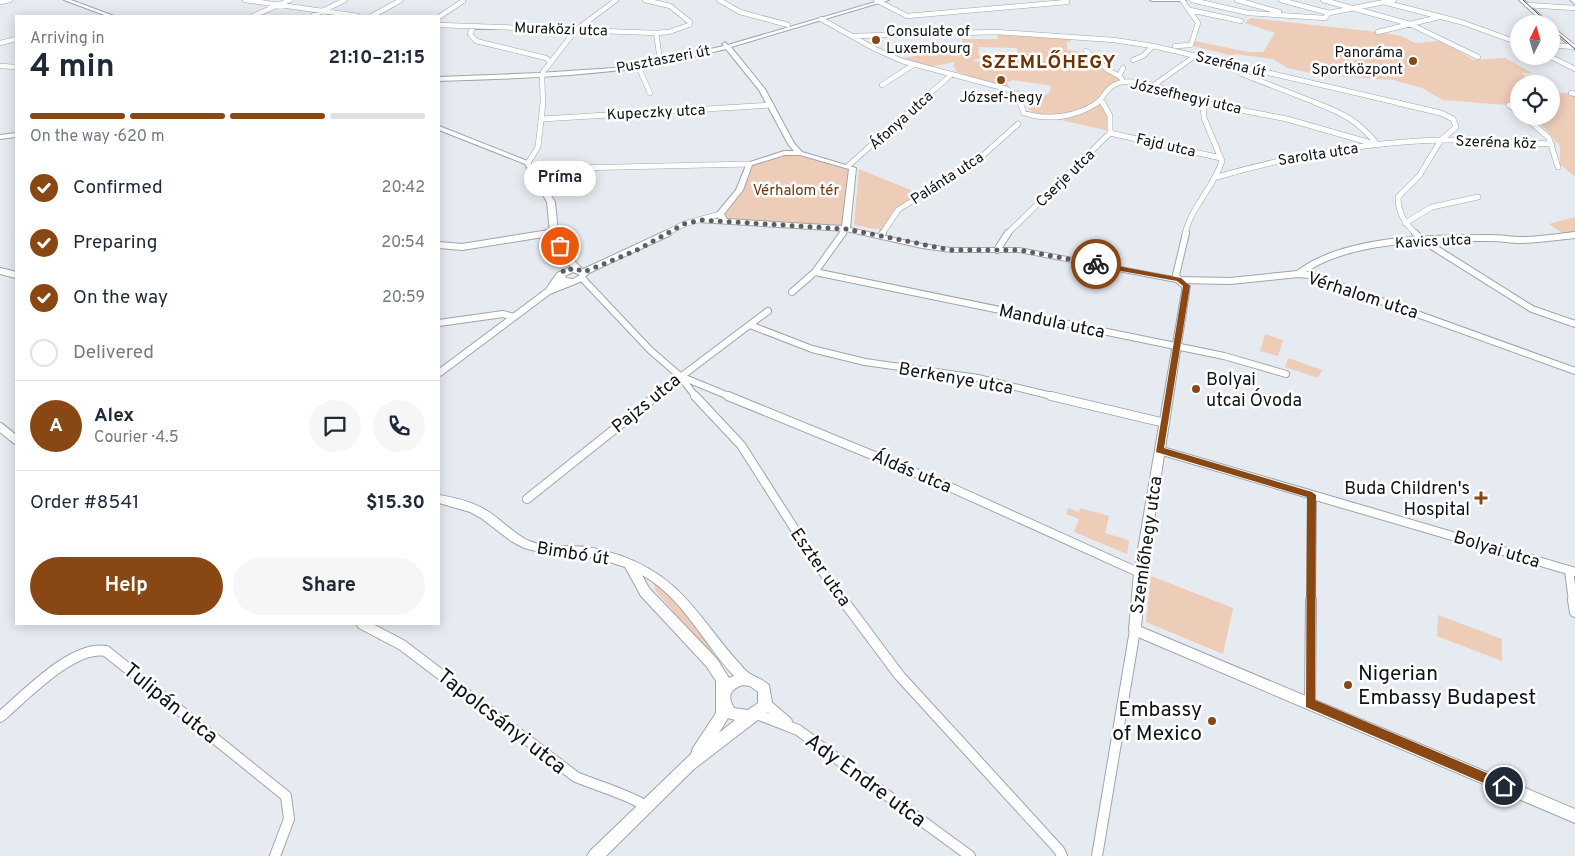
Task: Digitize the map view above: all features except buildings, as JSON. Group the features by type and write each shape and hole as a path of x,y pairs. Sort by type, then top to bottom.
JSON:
{"street":[{"path":"0,2 10,0"},
{"path":"66,0 108,15"},
{"path":"245,0 349,15"},
{"path":"255,15 290,0"},
{"path":"314,15 345,0"},
{"path":"374,15 401,0"},
{"path":"528,163 536,155 542,119 542,74 576,30 616,0"},
{"name":"Muraközi utca","path":"440,25 656,33 678,30 689,25 690,22 684,14 672,7 645,0"},
{"path":"719,0 740,12 791,26"},
{"name":"Pusztaszeri út","path":"440,77 542,74 638,66 727,45 887,0"},
{"path":"1152,0 1182,0 1198,23 1191,45 1175,46 1194,52 1195,56 1154,85"},
{"path":"1192,0 1248,13 1325,18 1329,13"},
{"path":"1237,0 1291,15"},
{"path":"1282,0 1329,13 1394,0"},
{"path":"1323,0 1410,24 1478,57"},
{"path":"1376,0 1441,16 1510,39"},
{"path":"1521,0 1538,15"},
{"path":"440,16 464,1"},
{"path":"878,1 907,16 1067,2"},
{"path":"1527,5 1575,8"},
{"path":"1190,10 1241,21"},
{"path":"1378,32 1441,16"},
{"name":"Józsefhegyi utca","path":"820,18 886,54 913,65 1007,89 1017,97 1024,113 1029,116 1066,115 1085,110 1102,100 1107,89 1126,81 1154,85 1203,103 1258,113 1356,137 1378,145"},
{"path":"473,27 470,34 476,41 546,58 551,62"},
{"path":"656,33 660,59"},
{"name":"Szeréna út","path":"852,36 1012,33 1114,40 1153,46 1441,113 1453,119 1456,124 1452,132 1441,140 1419,176 1398,197 1398,207 1405,223 1422,240 1532,309 1575,324"},
{"path":"1560,34 1575,47"},
{"path":"0,43 15,39"},
{"path":"727,45 762,89 792,145 800,154"},
{"name":"Pusztaszeri út","path":"542,74 660,59 727,45"},
{"path":"1133,60 1153,46"},
{"path":"1560,46 1575,47"},
{"path":"1086,51 1108,70 1126,81"},
{"path":"1560,62 1575,69"},
{"path":"1233,64 1238,72 1348,115 1378,145"},
{"path":"882,85 913,65"},
{"path":"638,66 650,94"},
{"path":"1,67 15,67"},
{"path":"1238,72 1247,67"},
{"path":"1118,76 1123,68"},
{"name":"Áfonya utca","path":"848,165 952,74"},
{"path":"1102,100 1110,116 1110,133"},
{"path":"1203,103 1204,118 1221,158"},
{"name":"Kupeczky utca","path":"542,119 771,106"},
{"name":"Palánta utca","path":"881,236 898,210 980,158 1018,124"},
{"path":"1536,125 1544,131 1552,144 1554,160 1558,167"},
{"path":"440,128 528,163 551,202 554,232 566,258 581,273"},
{"name":"Fajd utca","path":"1110,133 1221,158"},
{"name":"Cserje utca","path":"997,250 1008,233 1110,133"},
{"path":"1356,137 1369,134"},
{"path":"0,137 15,135"},
{"name":"Sarolta utca","path":"1216,177 1282,158 1378,145 1441,140"},
{"name":"Szeréna köz","path":"1441,140 1552,144"},
{"path":"1421,142 1435,149"},
{"path":"784,153 792,145"},
{"path":"533,169 749,164 784,153 800,154 848,165 853,168 846,229 816,272 792,292"},
{"name":"Szemlőhegy utca","path":"1097,856 1135,630 1140,573 1186,291 1186,286 1176,275 1188,222 1216,177 1222,161 1221,158"},
{"path":"547,292 570,282 581,273 637,250 684,224 720,214 739,190 749,164"},
{"path":"1405,223 1432,207 1478,197"},
{"path":"720,214 724,222"},
{"path":"701,220 846,229"},
{"name":"Vérhalom utca","path":"846,229 951,250 1019,250 1179,280 1230,281 1298,274 1341,285 1572,370"},
{"path":"440,245 462,247 554,232"},
{"name":"Kavics utca","path":"1298,274 1304,266 1320,259 1388,243 1493,238 1520,240 1575,235"},
{"path":"566,258 562,280 570,282"},
{"path":"0,272 15,275"},
{"name":"Mandula utca","path":"816,272 1176,346 1286,374"},
{"path":"440,372 547,292 562,274 581,273"},
{"name":"Eszter utca","path":"581,273 650,350 680,376 702,404 741,445 816,564 899,675 1059,850 1062,856"},
{"name":"Pajzs utca","path":"527,499 680,376 768,311"},
{"path":"440,323 503,314 514,317"},
{"name":"Berkenye utca","path":"750,325 804,346 865,362 978,378 1165,422"},
{"path":"1572,370 1575,378"},
{"name":"Áldás utca","path":"680,376 943,484 1140,573"},
{"path":"0,427 15,439"},
{"name":"Bolyai utca","path":"1159,450 1572,571"},
{"path":"1310,703 1312,495"},
{"name":"Bimbó út","path":"440,499 479,511 515,539 528,545 556,551 590,552 605,555 645,571 676,596 746,679 760,684 764,689 765,703"},
{"name":"Bimbó út","path":"630,566 645,592 712,664 723,680 724,699"},
{"path":"1572,571 1575,612"},
{"name":"Tapolcsányi utca","path":"364,625 402,645 448,678 576,777 602,788 628,795 648,807"},
{"path":"1135,630 1575,816"},
{"name":"Tulipán utca","path":"0,717 71,658 83,652 97,649 106,651 286,796 290,807 289,822 275,856"},
{"path":"595,856 648,807 689,764 720,722 724,699 734,682 746,679"},
{"path":"724,699 730,713 753,716"},
{"path":"689,764 753,716 765,703 794,728"},
{"name":"Ady Endre utca","path":"753,716 768,717 794,728 970,856"}],"green space":[{"path":"1250,18 1378,32 1401,36 1415,43 1441,41 1474,60 1505,58 1510,61 1510,65 1518,65 1532,73 1510,75 1510,105 1443,100 1422,88 1393,80 1318,75 1324,63 1316,62 1310,73 1288,68 1273,59 1234,54 1233,56 1193,46 1195,41 1248,52 1263,52 1275,33 1245,23"},
{"path":"996,32 1071,37 1070,42 1067,42 1067,50 1083,52 1111,74 1126,81 1113,85 1101,100 1085,109 1044,117 1029,110 1023,95 1012,89 1023,92 1031,99 1048,94 1052,86 1013,80 1007,83 1008,89 957,72 953,65 955,62 963,60 931,67 902,58 955,50 955,46 965,44 974,47 973,43 963,43 962,39 998,39","holes":["977,47 1017,48 1018,56 990,57 989,61 982,59 981,62 972,61 984,57 978,55 979,48"]},
{"path":"1560,93 1571,93 1575,96 1575,177 1560,164 1560,146 1542,125 1560,125"},
{"path":"1102,104 1108,120 1109,131 1052,118"},
{"name":"Vérhalom tér","path":"800,153 853,168 846,229 725,222 724,210 732,199 749,164 779,154"},
{"path":"859,169 918,193 895,209 882,230 854,225"},
{"path":"1575,217 1575,234 1565,235 1549,224"},
{"path":"1265,334 1283,340 1278,356 1260,351"},
{"path":"1288,358 1322,370 1318,378 1285,367"},
{"path":"1068,508 1079,512 1080,508 1109,516 1105,533 1129,540 1127,554 1074,532 1079,519 1066,514"},
{"path":"1151,576 1233,608 1223,654 1146,622"},
{"path":"654,584 660,587 714,646 712,652 708,652 655,590"},
{"path":"1438,615 1502,639 1502,661 1437,636"}],"tram line":[{"path":"1523,0 1539,15"},
{"path":"1560,36 1575,49"}],"way so far":[{"path":"560,246 566,258 563,272 574,268 584,272 590,271 637,250 668,231 684,224 701,220 715,220 846,229 922,246 974,251 1019,250 1096,264"}],"place":[{"name":"Consulate of Luxembourg","path":"876,40"},
{"name":"Panoráma Sportközpont","path":"1413,61"},
{"name":"József-hegy","path":"1001,80"},
{"name":"Príma","path":"560,246"},
{"name":"Bolyai utcai Óvoda","path":"1196,389"},
{"name":"Buda Children's Hospital","path":"1481,498"},
{"name":"Nigerian Embassy Budapest","path":"1348,685"},
{"name":"Embassy of Mexico","path":"1212,721"}],"district":[{"name":"SZEMLŐHEGY","path":"1049,61"}],"route":[{"path":"1096,264 1179,280 1186,286 1159,450 1312,495 1310,703 1504,786"}]}
